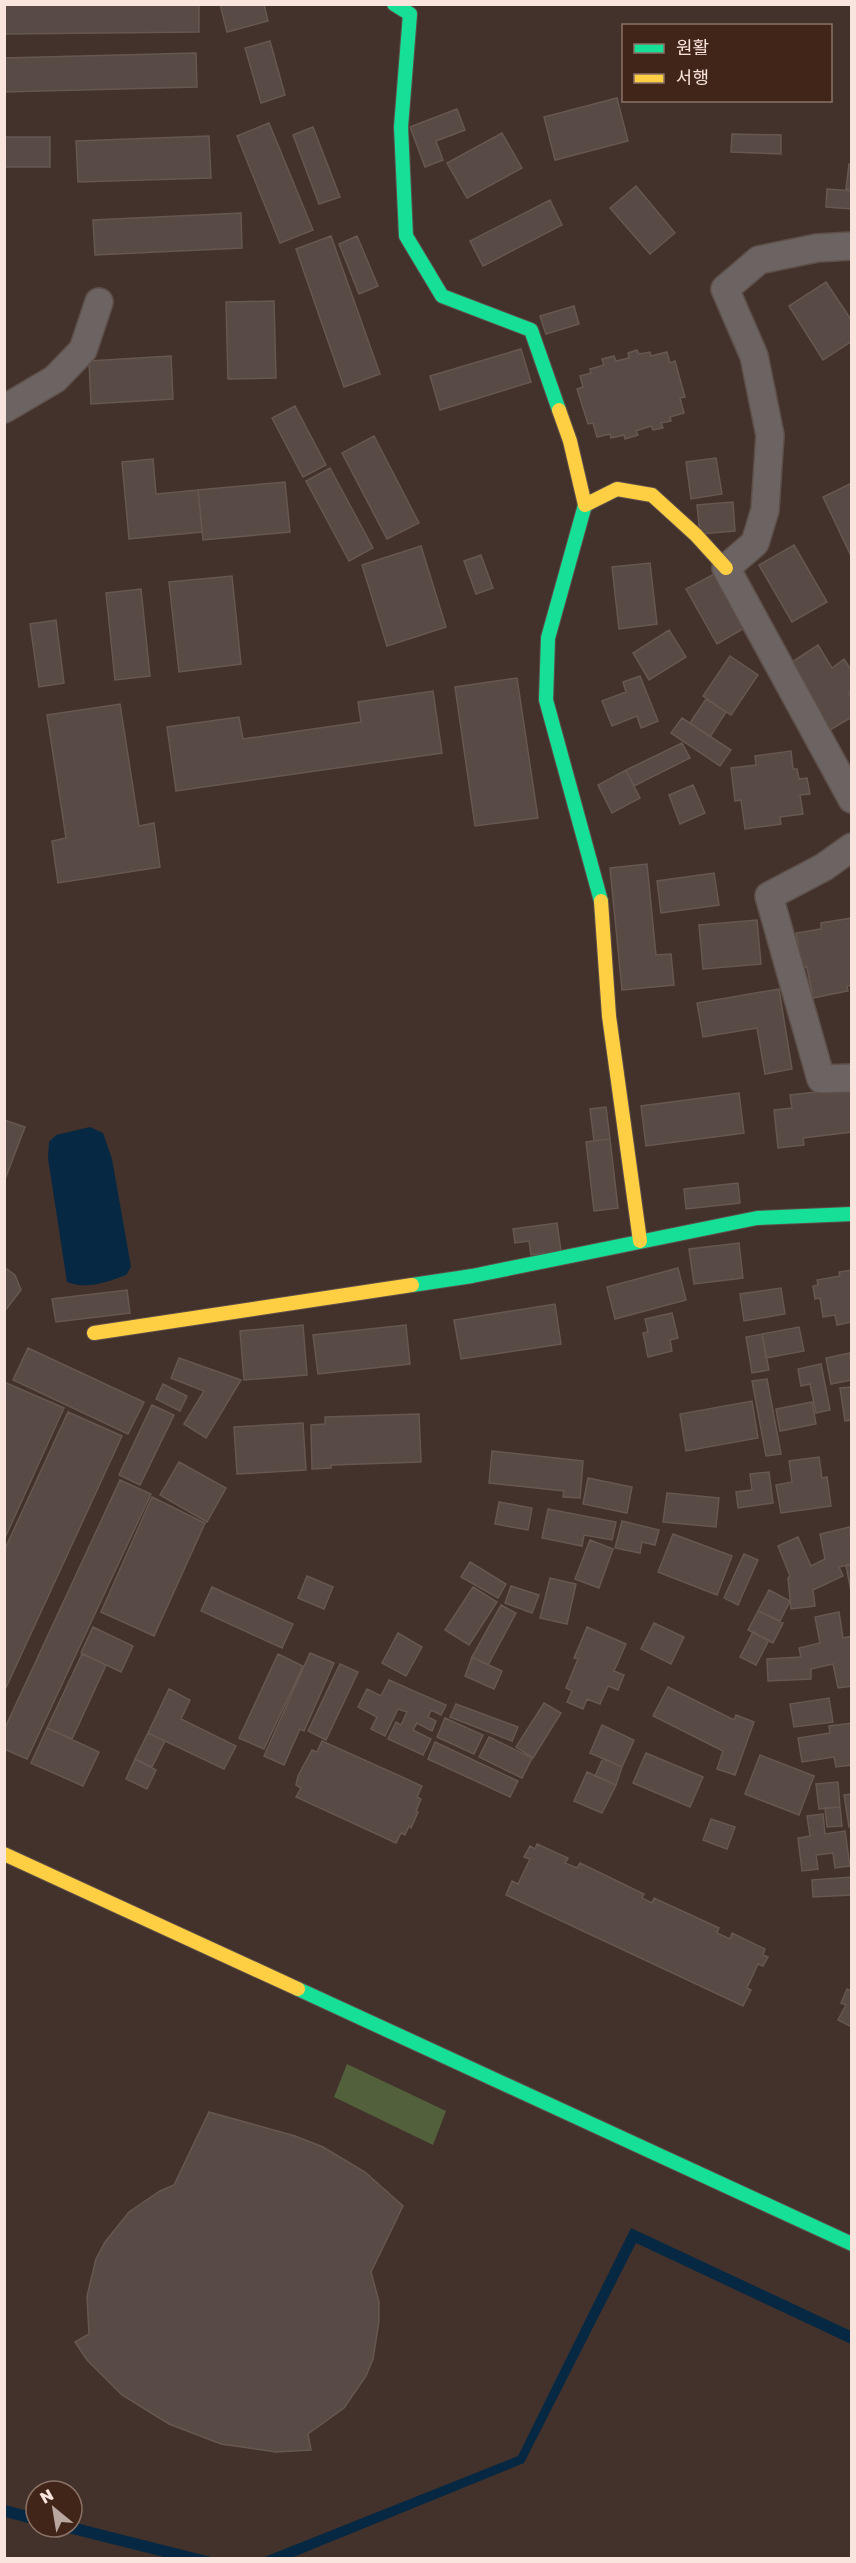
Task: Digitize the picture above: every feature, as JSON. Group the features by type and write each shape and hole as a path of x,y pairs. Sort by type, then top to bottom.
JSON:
{"street":[{"path":"394,4 410,14 401,127 405,236 442,296 531,330 570,441 585,505 548,638 546,700 601,901 609,1016 640,1241"},
{"path":"726,568 755,543 765,510 770,435 754,356 725,289 759,260 817,248 852,246"},
{"path":"4,409 55,379 83,350 99,302"},
{"path":"585,505 617,489 652,495 696,535 726,568 852,799"},
{"path":"852,847 824,867 769,896 821,1079 852,1078"},
{"path":"94,1333 472,1276 757,1218 852,1214"},
{"path":"4,1854 852,2244"}],"green space":[{"path":"347,2064 446,2111 433,2145 334,2097"}],"water":[{"path":"90,1127 103,1133 112,1159 131,1267 126,1275 97,1284 82,1285 67,1282 48,1158 49,1142 56,1135"},
{"path":"631,2228 851,2331 851,2344 636,2243 524,2463 291,2558 262,2558 518,2456"},
{"path":"5,2505 24,2510 24,2522 5,2517"},
{"path":"84,2525 215,2558 168,2558 84,2537"}],"building":[{"path":"199,4 199,32 4,34 4,5"},
{"path":"220,4 264,4 268,21 227,32"},
{"path":"270,41 285,95 261,103 245,48"},
{"path":"196,53 197,87 4,92 4,58"},
{"path":"617,98 628,141 555,160 544,117"},
{"path":"457,109 465,130 436,141 443,160 425,167 410,127"},
{"path":"269,123 313,230 280,243 237,136"},
{"path":"313,127 340,197 319,204 293,135"},
{"path":"502,133 522,168 467,198 447,163"},
{"path":"732,134 781,135 781,154 731,152"},
{"path":"209,136 211,178 78,182 76,141"},
{"path":"5,137 50,137 50,167 5,167"},
{"path":"849,164 852,164 852,189 846,189"},
{"path":"636,186 675,233 650,254 610,208"},
{"path":"827,189 852,191 852,209 826,207"},
{"path":"550,200 562,225 483,266 470,241"},
{"path":"241,213 242,248 95,255 93,220"},
{"path":"331,236 380,374 344,387 296,249"},
{"path":"357,236 378,286 359,294 339,244"},
{"path":"826,282 852,321 852,341 823,360 789,306"},
{"path":"274,301 276,378 228,379 226,302"},
{"path":"574,306 579,324 546,334 540,316"},
{"path":"521,349 531,382 440,410 430,376"},
{"path":"637,350 639,354 650,352 651,356 667,352 670,363 675,361 685,397 680,398 684,413 670,417 671,421 661,423 663,428 653,430 651,426 636,431 638,435 625,439 624,435 611,438 610,434 597,437 593,423 588,424 577,389 583,387 580,376 591,373 590,369 604,365 602,359 614,356 616,361 629,358 628,353"},
{"path":"171,356 173,399 91,404 89,361"},
{"path":"295,406 326,465 303,477 272,418"},
{"path":"374,436 419,523 387,539 342,453"},
{"path":"716,458 722,494 691,499 686,462"},
{"path":"153,459 156,494 198,490 202,532 129,539 122,462"},
{"path":"330,468 373,548 349,561 306,481"},
{"path":"285,482 290,532 203,540 198,490"},
{"path":"852,483 852,558 823,497"},
{"path":"733,502 735,531 700,534 697,505"},
{"path":"794,545 827,602 792,622 759,565"},
{"path":"421,546 446,627 387,646 362,565"},
{"path":"481,555 493,588 476,594 464,561"},
{"path":"650,563 657,624 619,629 612,567"},
{"path":"718,572 748,626 717,644 686,589"},
{"path":"232,576 241,664 179,672 169,582"},
{"path":"141,589 150,676 115,680 106,593"},
{"path":"56,620 64,683 39,687 30,624"},
{"path":"669,630 686,657 649,680 633,653"},
{"path":"818,645 832,668 844,659 852,671 852,691 848,693 852,698 852,717 830,730 789,664"},
{"path":"730,656 758,675 731,715 703,696"},
{"path":"640,676 658,721 641,728 637,716 612,726 602,701 626,692 623,682"},
{"path":"517,678 538,818 475,826 455,687"},
{"path":"433,691 442,753 176,791 167,727 239,717 243,739 361,722 358,702"},
{"path":"706,699 726,712 710,737 690,723"},
{"path":"120,704 139,826 154,823 160,867 58,883 52,841 66,838 47,715"},
{"path":"682,718 731,750 720,766 671,733"},
{"path":"682,743 690,758 634,786 626,770"},
{"path":"791,751 793,769 797,769 799,779 807,778 810,794 800,795 803,814 780,817 781,824 745,829 741,800 735,801 731,768 756,765 755,756"},
{"path":"626,770 640,798 612,813 598,785"},
{"path":"693,785 705,813 680,824 669,795"},
{"path":"647,864 656,955 671,954 674,985 622,990 610,868"},
{"path":"714,873 719,905 661,913 657,881"},
{"path":"852,918 852,985 847,986 848,991 813,998 807,967 802,968 796,933 821,929 821,923"},
{"path":"757,920 761,964 703,969 699,925"},
{"path":"779,989 792,1069 765,1074 757,1028 703,1037 697,1003"},
{"path":"852,1088 852,1132 803,1138 804,1145 778,1148 774,1110 792,1108 790,1095"},
{"path":"739,1093 744,1133 646,1146 641,1106"},
{"path":"606,1107 610,1139 594,1141 590,1109"},
{"path":"4,1120 25,1127 4,1182"},
{"path":"610,1139 618,1208 594,1211 586,1142"},
{"path":"738,1183 740,1203 686,1209 684,1189"},
{"path":"557,1223 561,1251 531,1255 529,1241 515,1243 513,1229"},
{"path":"739,1243 743,1278 694,1284 689,1249"},
{"path":"4,1267 15,1275 21,1290 4,1312"},
{"path":"678,1268 686,1300 615,1319 607,1287"},
{"path":"852,1270 852,1322 837,1325 835,1315 823,1317 820,1298 815,1299 813,1286 818,1285 817,1280 840,1276 839,1272"},
{"path":"781,1288 785,1314 744,1321 740,1294"},
{"path":"127,1290 130,1313 56,1322 52,1299"},
{"path":"555,1304 561,1344 461,1359 454,1320"},
{"path":"672,1313 678,1338 670,1340 672,1351 648,1357 643,1333 648,1332 645,1319"},
{"path":"303,1325 307,1375 244,1380 240,1331"},
{"path":"406,1325 410,1364 318,1374 313,1335"},
{"path":"799,1327 804,1351 766,1358 762,1334"},
{"path":"762,1334 769,1370 752,1373 746,1337"},
{"path":"28,1348 144,1402 128,1434 13,1380"},
{"path":"850,1353 852,1380 831,1384 826,1358"},
{"path":"179,1358 241,1380 206,1438 184,1424 204,1391 171,1378"},
{"path":"821,1364 830,1410 816,1413 810,1384 801,1386 798,1369"},
{"path":"767,1379 781,1454 766,1456 752,1381"},
{"path":"4,1382 64,1408 4,1540"},
{"path":"163,1384 187,1396 180,1411 156,1399"},
{"path":"852,1387 852,1420 845,1421 840,1388"},
{"path":"752,1401 758,1438 686,1451 680,1414"},
{"path":"812,1402 816,1424 780,1431 776,1409"},
{"path":"152,1405 174,1415 140,1485 119,1475"},
{"path":"68,1412 122,1436 4,1692 4,1551"},
{"path":"419,1414 421,1462 331,1465 331,1468 312,1469 311,1425 325,1424 325,1417"},
{"path":"303,1423 306,1470 237,1474 234,1427"},
{"path":"492,1451 583,1461 580,1498 563,1497 564,1491 489,1483"},
{"path":"819,1457 822,1478 827,1477 831,1506 781,1513 776,1485 792,1482 789,1461"},
{"path":"179,1462 226,1488 207,1522 160,1495"},
{"path":"769,1472 773,1503 738,1508 736,1492 752,1490 750,1474"},
{"path":"588,1478 632,1487 627,1513 583,1504"},
{"path":"120,1480 151,1494 27,1759 4,1749 4,1730"},
{"path":"667,1493 719,1498 716,1527 663,1522"},
{"path":"152,1497 205,1523 154,1636 101,1612"},
{"path":"499,1502 532,1508 528,1530 495,1524"},
{"path":"548,1509 616,1522 612,1540 584,1535 582,1546 542,1538"},
{"path":"622,1521 659,1530 655,1545 642,1542 640,1553 615,1548"},
{"path":"850,1527 852,1564 839,1567 843,1576 813,1590 815,1606 791,1609 788,1578 790,1576 778,1546 798,1537 811,1566 825,1559 820,1534"},
{"path":"673,1534 732,1556 717,1595 658,1572"},
{"path":"590,1540 613,1549 599,1588 575,1579"},
{"path":"744,1554 758,1560 738,1605 724,1598"},
{"path":"470,1562 506,1584 498,1598 461,1577"},
{"path":"852,1564 852,1596 846,1566"},
{"path":"307,1576 333,1587 324,1609 298,1598"},
{"path":"550,1578 576,1584 567,1624 540,1618"},
{"path":"511,1586 539,1595 532,1613 505,1603"},
{"path":"212,1587 293,1624 282,1648 201,1611"},
{"path":"473,1587 497,1602 469,1645 445,1630"},
{"path":"769,1590 790,1601 780,1621 758,1611"},
{"path":"501,1605 516,1613 488,1665 472,1657"},
{"path":"758,1611 783,1623 773,1643 748,1630"},
{"path":"839,1612 843,1638 852,1636 852,1686 838,1688 833,1664 811,1669 811,1679 768,1681 767,1659 801,1657 799,1648 820,1643 815,1617"},
{"path":"654,1623 684,1637 671,1664 641,1649"},
{"path":"93,1627 133,1646 121,1672 81,1653"},
{"path":"587,1627 626,1644 614,1671 624,1675 618,1690 608,1686 600,1704 587,1699 583,1709 567,1702 572,1691 566,1688 578,1659 574,1658"},
{"path":"753,1632 769,1640 756,1665 740,1657"},
{"path":"398,1633 422,1647 406,1676 382,1663"},
{"path":"310,1653 334,1663 304,1731 300,1729 284,1765 264,1756"},
{"path":"82,1654 106,1665 72,1739 47,1728"},
{"path":"278,1654 303,1666 264,1749 239,1738"},
{"path":"472,1657 502,1671 494,1689 465,1676"},
{"path":"340,1664 358,1672 326,1740 308,1731"},
{"path":"389,1680 446,1705 441,1715 431,1710 428,1717 436,1721 432,1731 417,1723 413,1730 431,1739 423,1755 388,1739 396,1722 401,1725 407,1712 398,1709 385,1736 371,1729 377,1717 358,1707 367,1689 381,1696"},
{"path":"668,1687 734,1720 736,1715 754,1722 735,1775 717,1769 723,1751 653,1716"},
{"path":"169,1689 190,1700 181,1719 236,1746 224,1769 148,1733"},
{"path":"829,1698 833,1722 794,1727 790,1704"},
{"path":"544,1703 561,1713 533,1758 516,1747"},
{"path":"456,1704 518,1727 512,1741 450,1717"},
{"path":"445,1718 483,1735 474,1754 437,1737"},
{"path":"852,1723 852,1765 836,1767 834,1757 802,1762 798,1738 830,1733 829,1726"},
{"path":"602,1725 634,1740 622,1767 590,1753"},
{"path":"47,1728 99,1752 83,1786 31,1763"},
{"path":"148,1733 165,1741 152,1767 135,1759"},
{"path":"489,1737 532,1758 522,1778 479,1757"},
{"path":"322,1741 422,1786 417,1797 421,1799 416,1811 418,1812 411,1828 409,1826 405,1835 401,1833 396,1843 296,1797 301,1788 296,1785 298,1776 312,1750 317,1752"},
{"path":"435,1742 518,1781 510,1797 428,1759"},
{"path":"646,1753 703,1777 690,1807 633,1783"},
{"path":"760,1755 814,1776 799,1815 745,1794"},
{"path":"603,1758 622,1767 616,1785 595,1776"},
{"path":"135,1759 156,1770 147,1789 126,1779"},
{"path":"587,1772 616,1785 602,1813 574,1801"},
{"path":"838,1782 840,1807 819,1809 816,1784"},
{"path":"852,1794 852,1827 849,1827 844,1795"},
{"path":"840,1807 842,1826 827,1827 825,1808"},
{"path":"823,1814 825,1834 845,1831 850,1866 835,1868 833,1853 816,1855 818,1869 802,1871 798,1838 810,1836 807,1816"},
{"path":"711,1819 735,1827 727,1849 703,1840"},
{"path":"537,1844 568,1858 565,1863 577,1868 580,1863 644,1894 642,1898 652,1903 654,1898 719,1928 717,1933 730,1939 732,1933 765,1949 763,1955 768,1957 763,1966 758,1964 747,1988 751,1990 743,2006 506,1895 512,1881 518,1884 530,1859 524,1857 530,1846 535,1849"},
{"path":"852,1877 852,1895 813,1897 812,1880"},
{"path":"847,1989 852,1992 852,2027 838,2020 846,2005 841,2003"},
{"path":"209,2112 295,2136 323,2147 365,2172 403,2206 371,2272 379,2302 379,2321 373,2359 366,2376 344,2408 308,2434 311,2450 276,2452 221,2444 169,2424 122,2395 87,2360 75,2342 89,2334 87,2296 96,2259 105,2242 129,2212 160,2191 174,2185"}],"traffic: fast":[{"path":"394,4 410,14 401,127 406,236 442,296 531,330 559,410"},
{"path":"585,505 548,638 546,700 601,901"},
{"path":"412,1285 472,1276 757,1218 852,1214"},
{"path":"298,1989 852,2244"}],"traffic: slow":[{"path":"559,410 570,441 585,505 617,489 652,495 696,535 726,568"},
{"path":"601,901 609,1016 640,1241"},
{"path":"94,1333 412,1285"},
{"path":"4,1854 298,1989"}]}
